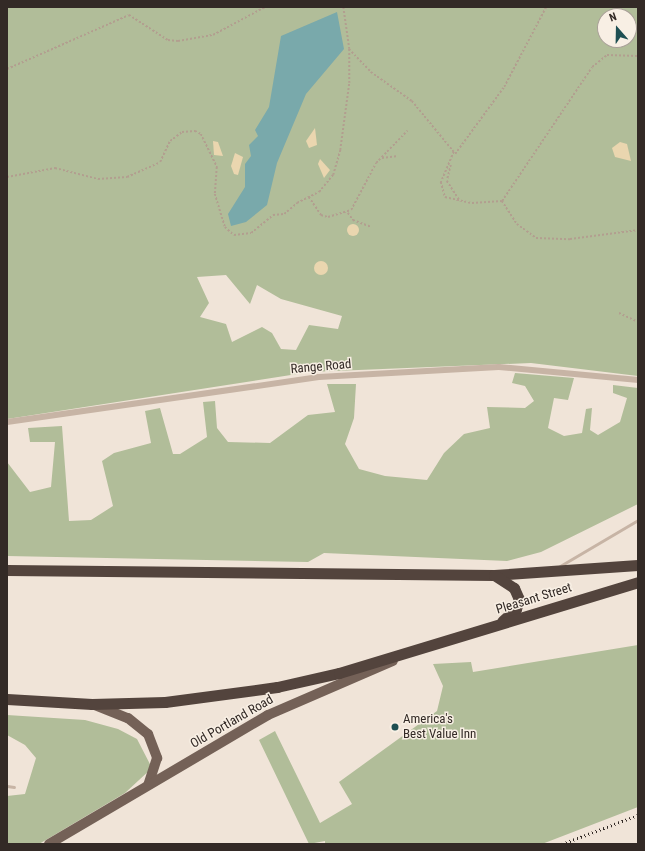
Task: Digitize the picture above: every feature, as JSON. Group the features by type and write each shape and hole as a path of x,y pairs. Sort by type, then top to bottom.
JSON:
{"highway":[{"path":"7,570 494,575 546,574 638,565"},
{"path":"491,627 513,613 519,599 514,588 494,575"},
{"name":"Pleasant Street","path":"7,699 92,704 164,702 249,692 339,673 638,582"}],"main road":[{"name":"Old Portland Road","path":"49,844 294,702 438,644"},
{"path":"92,704 128,718 148,734 157,758 155,774 147,786"}],"street":[{"name":"Range Road","path":"7,422 327,376 499,367 638,380"}],"lane":[{"path":"546,574 638,520"},
{"path":"7,786 14,787"}],"path":[{"path":"7,69 129,15 168,40 178,41 213,34 265,7"},
{"path":"7,177 55,168 98,179 127,177 160,162 170,141 182,132 195,131 200,134 217,167 216,200 230,233 251,233 273,215 284,214 319,192 333,175 340,150 349,49 343,7"},
{"path":"460,200 447,181 455,154 504,87 546,7"},
{"path":"349,49 371,72 412,101 455,154"},
{"path":"502,202 592,67 607,56 638,56"},
{"path":"309,197 320,215 328,217 348,212 381,159 407,130"},
{"path":"381,159 398,156"},
{"path":"452,164 440,188 445,197 460,200 502,202"},
{"path":"502,202 517,224 536,238 570,239 638,230"},
{"path":"348,212 353,220 371,227"},
{"path":"619,312 638,322"}],"green space":[{"path":"7,7 638,7 638,376 531,363 310,372 7,419","holes":["226,275 250,304 257,285 281,299 342,316 338,329 309,325 296,350 281,349 272,333 262,327 232,342 226,324 200,317 209,303 197,277"]},
{"path":"515,373 574,378 568,400 554,398 548,428 564,436 582,433 586,409 592,408 590,430 598,435 620,422 627,398 613,393 613,385 638,388 638,504 541,552 507,561 324,553 308,562 7,556 7,462 30,492 51,487 55,442 30,442 28,428 62,426 69,521 91,520 113,506 102,461 114,453 151,443 145,411 160,408 173,454 180,454 207,437 203,402 215,401 217,428 228,442 270,443 308,415 335,412 327,384 356,384 354,418 345,444 359,469 385,476 427,480 444,453 464,434 490,428 487,407 525,408 534,401 525,386 512,383"},
{"path":"638,645 638,807 542,844 325,844 325,841 309,844 259,740 275,731 320,823 352,804 339,782 437,711 443,686 433,664 471,662 473,672"},
{"path":"7,715 85,720 118,729 137,739 152,768 125,793 39,844 7,844 7,796 25,794 36,758 25,745 7,735"}],"sand":[{"path":"315,128 317,145 309,148 306,141"},
{"path":"213,141 218,142 223,156 214,155"},
{"path":"620,142 627,144 631,161 615,157 612,148"},
{"path":"235,153 243,157 238,175 234,174 231,166"},
{"path":"320,159 330,170 324,178 318,164"},
{"path":"353,224 357,226 359,230 357,234 353,236 349,234 347,230 349,226"},
{"path":"318,261 324,261 328,265 328,271 324,275 318,275 314,271 314,265"}],"water":[{"path":"337,12 344,49 306,94 277,163 267,205 246,222 231,226 228,214 245,187 245,164 251,156 249,145 258,136 255,130 269,107 281,36"}],"railway":[{"path":"562,844 638,815"}],"place":[{"name":"America's Best Value Inn","path":"395,727"}]}
